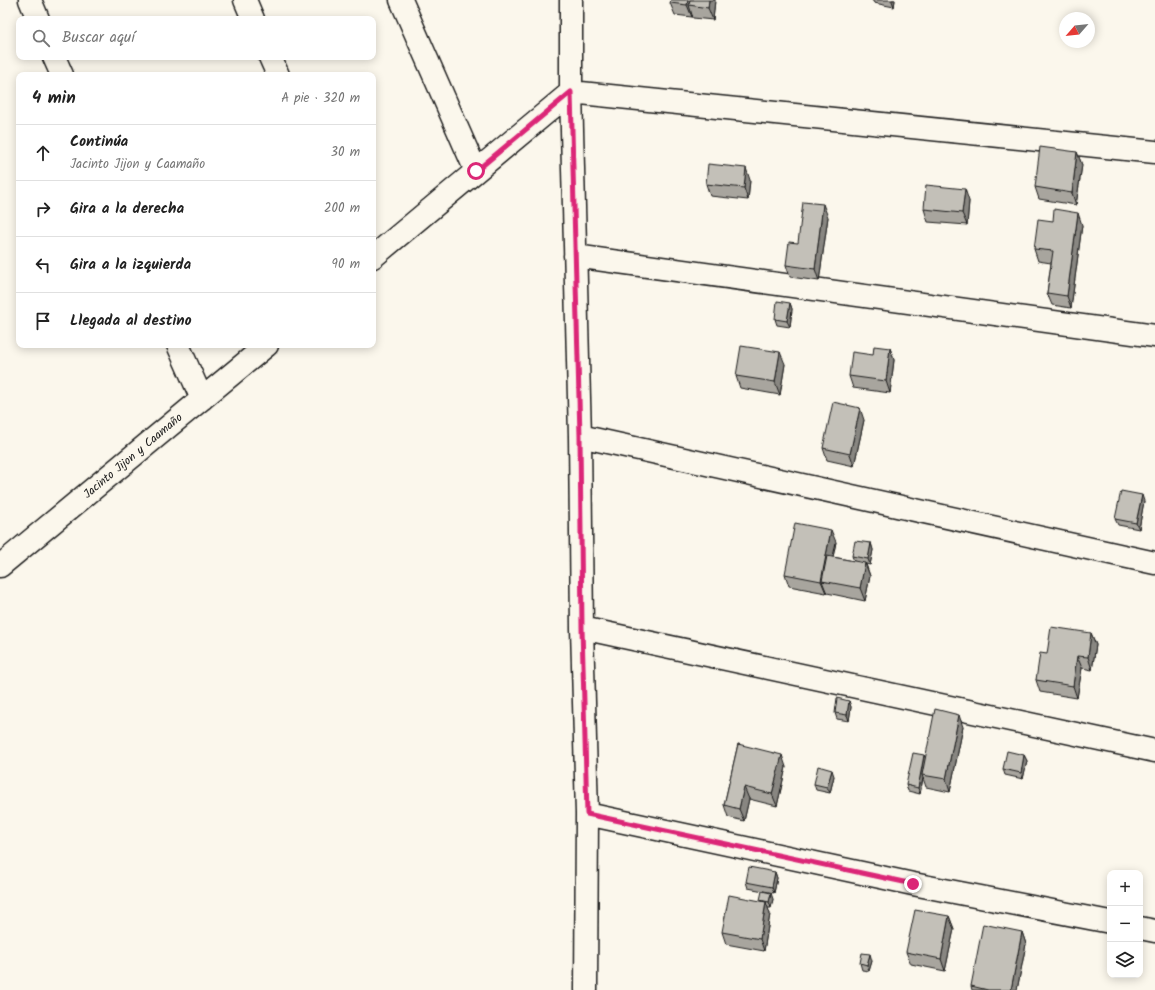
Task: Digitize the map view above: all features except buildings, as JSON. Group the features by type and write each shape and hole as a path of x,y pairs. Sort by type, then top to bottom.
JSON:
{"street":[{"path":"30,0 37,16"},
{"path":"244,0 252,16"},
{"path":"401,0 476,171"},
{"path":"571,0 571,92 580,436 582,628 587,814 586,990"},
{"path":"55,60 61,72"},
{"path":"271,60 277,72"},
{"path":"376,254 571,92 1155,152"},
{"path":"576,256 1155,336"},
{"path":"179,348 202,399"},
{"name":"Jacinto Jijon y Caamaño","path":"0,566 263,348"},
{"path":"580,436 1155,563"},
{"path":"582,628 1155,751"},
{"path":"587,814 905,882 1107,921"},
{"path":"1143,929 1155,931"}],"route":[{"path":"476,171 571,92 580,436 582,628 587,814 913,884"}]}
